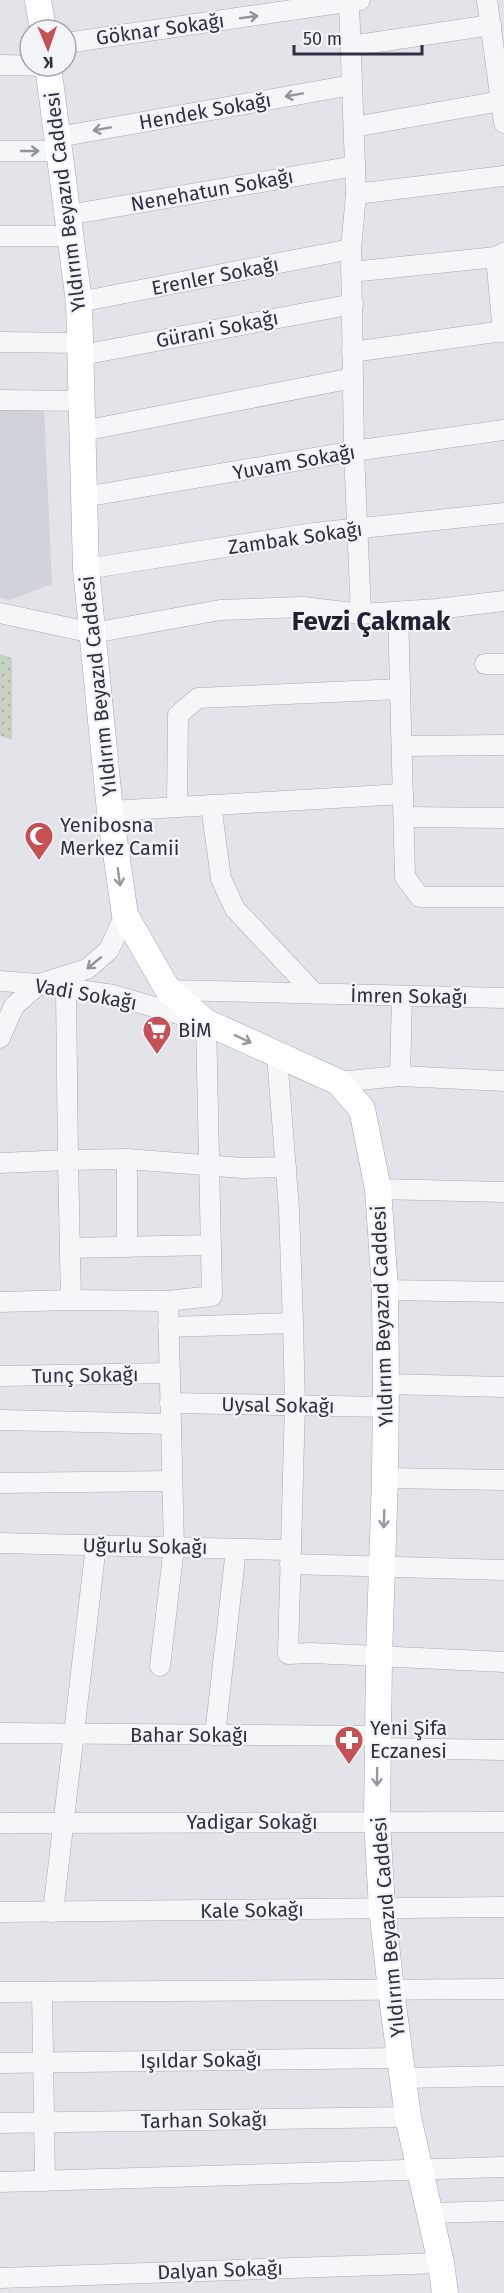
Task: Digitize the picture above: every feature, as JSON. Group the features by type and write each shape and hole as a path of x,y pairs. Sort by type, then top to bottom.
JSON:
{"main road":[{"path":"39,0 41,18"},
{"name":"Yıldırım Beyazıd Caddesi","path":"50,78 79,302 86,569 110,811 125,915 168,990 206,1022 338,1082 362,1109 378,1188 385,1290 386,1395 377,1821 382,1908 408,2117 441,2263 445,2293"}],"street":[{"path":"487,0 500,58 504,123"},
{"path":"355,1 351,46 356,194 351,272 354,451 361,614"},
{"name":"Göknar Sokağı","path":"78,41 355,1"},
{"path":"351,46 491,25"},
{"path":"0,65 18,65"},
{"name":"Hendek Sokağı","path":"0,151 59,144 352,85"},
{"path":"354,127 501,101"},
{"name":"Nenehatun Sokağı","path":"0,236 69,226 355,166"},
{"path":"356,194 504,176"},
{"name":"Erenler Sokağı","path":"79,302 351,249"},
{"path":"351,272 500,255 503,331 352,352"},
{"name":"Gürani Sokağı","path":"0,342 81,349 353,304"},
{"path":"83,431 353,378"},
{"path":"0,400 83,401"},
{"name":"Yuvam Sokağı","path":"84,497 354,451 504,430"},
{"name":"Zambak Sokağı","path":"86,569 359,528 504,513"},
{"path":"0,613 93,633 220,610 303,607 361,614 504,601"},
{"path":"398,612 405,877 420,897 504,897"},
{"path":"177,807 178,715 198,698 400,689"},
{"path":"402,746 504,745"},
{"path":"110,811 403,794"},
{"path":"211,805 221,879 236,909 315,994"},
{"path":"404,817 504,818"},
{"path":"0,1038 14,1006 39,984 87,969 109,950 125,915"},
{"name":"Vadi Sokağı","path":"0,981 39,984 113,996 206,1022"},
{"path":"66,989 71,1299"},
{"name":"İmren Sokağı","path":"168,990 504,998"},
{"path":"400,1076 402,996"},
{"path":"206,1022 210,1245 214,1326"},
{"path":"277,1054 286,1167 295,1405 288,1654 312,1653 504,1662"},
{"path":"338,1082 400,1076 504,1081"},
{"path":"127,1159 127,1247"},
{"path":"0,1163 127,1159 242,1168 286,1167"},
{"path":"378,1188 504,1192"},
{"path":"70,1248 210,1245"},
{"path":"385,1290 504,1292"},
{"path":"0,1302 71,1299 168,1301 212,1296"},
{"path":"160,1666 174,1547 168,1301"},
{"path":"168,1327 293,1323"},
{"name":"Tunç Sokağı","path":"0,1376 170,1373"},
{"name":"Uysal Sokağı","path":"171,1403 295,1405 386,1395 504,1387"},
{"path":"0,1420 171,1424"},
{"path":"385,1478 504,1480"},
{"path":"0,1483 172,1481"},
{"name":"Uğurlu Sokağı","path":"0,1543 236,1549 382,1566 504,1570"},
{"path":"53,1912 96,1545"},
{"path":"215,1735 236,1549"},
{"name":"Bahar Sokağı","path":"0,1733 215,1735 504,1750"},
{"name":"Yadigar Sokağı","path":"0,1823 504,1822"},
{"name":"Kale Sokağı","path":"0,1912 504,1907"},
{"path":"0,1992 504,1989"},
{"path":"42,1992 46,2122 45,2181"},
{"name":"Işıldar Sokağı","path":"0,2063 403,2068 504,2076"},
{"name":"Tarhan Sokağı","path":"0,2123 408,2117"},
{"path":"0,2182 504,2167"},
{"path":"429,2213 504,2211"},
{"name":"Dalyan Sokağı","path":"0,2278 441,2263"}],"shaded area":[{"path":"0,407 44,407 52,584 10,600 0,598"}],"green space":[{"path":"0,654 12,658 12,740 0,736"}],"place":[{"name":"Yenibosna Merkez Camii","path":"39,862"},
{"name":"BİM","path":"157,1056"},
{"name":"Yeni Şifa Eczanesi","path":"349,1766"}],"district":[{"name":"Fevzi Çakmak","path":"371,621"}]}
